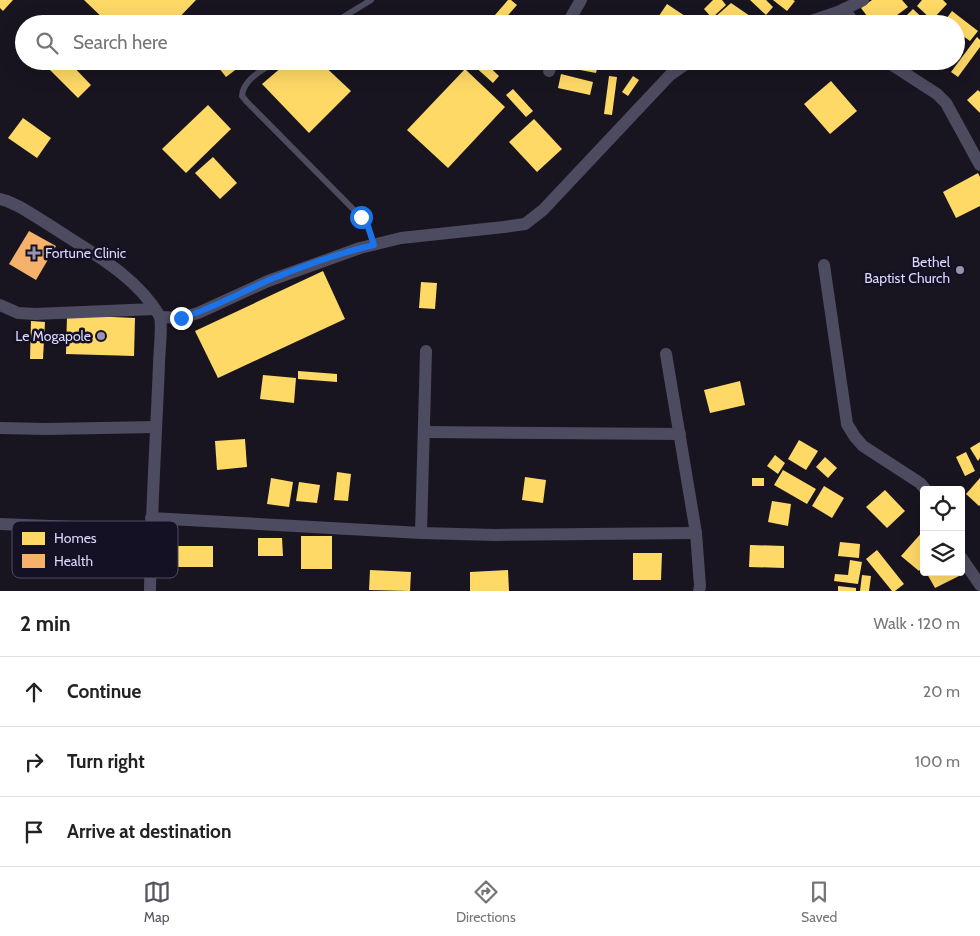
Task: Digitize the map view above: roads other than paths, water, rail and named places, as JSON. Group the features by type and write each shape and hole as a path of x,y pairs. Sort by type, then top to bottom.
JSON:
{"street":[{"path":"572,15 581,0"},
{"path":"827,15 863,0"},
{"path":"844,9 848,15"},
{"path":"0,305 18,313 158,313 181,318 198,313 268,281 360,248 401,238 504,228 525,224 543,210 670,75 677,70"},
{"path":"900,70 937,94 946,103 980,165"},
{"path":"0,199 20,206 128,278 158,313 156,427 151,521"},
{"path":"824,265 847,424 863,446 923,486"},
{"path":"421,533 426,352"},
{"path":"666,354 696,533 700,591"},
{"path":"0,428 156,427"},
{"path":"424,432 680,434"},
{"path":"178,525 495,535 696,533"},
{"path":"965,563 980,585"},
{"path":"150,578 150,591"}],"lane":[{"path":"347,15 371,0"},
{"path":"264,70 247,82 242,96 361,217 368,226 374,245"}],"place":[{"name":"Fortune Clinic","path":"34,253"},
{"name":"Bethel Baptist Church","path":"960,270"},
{"name":"Le Mogapole","path":"101,336"}]}
